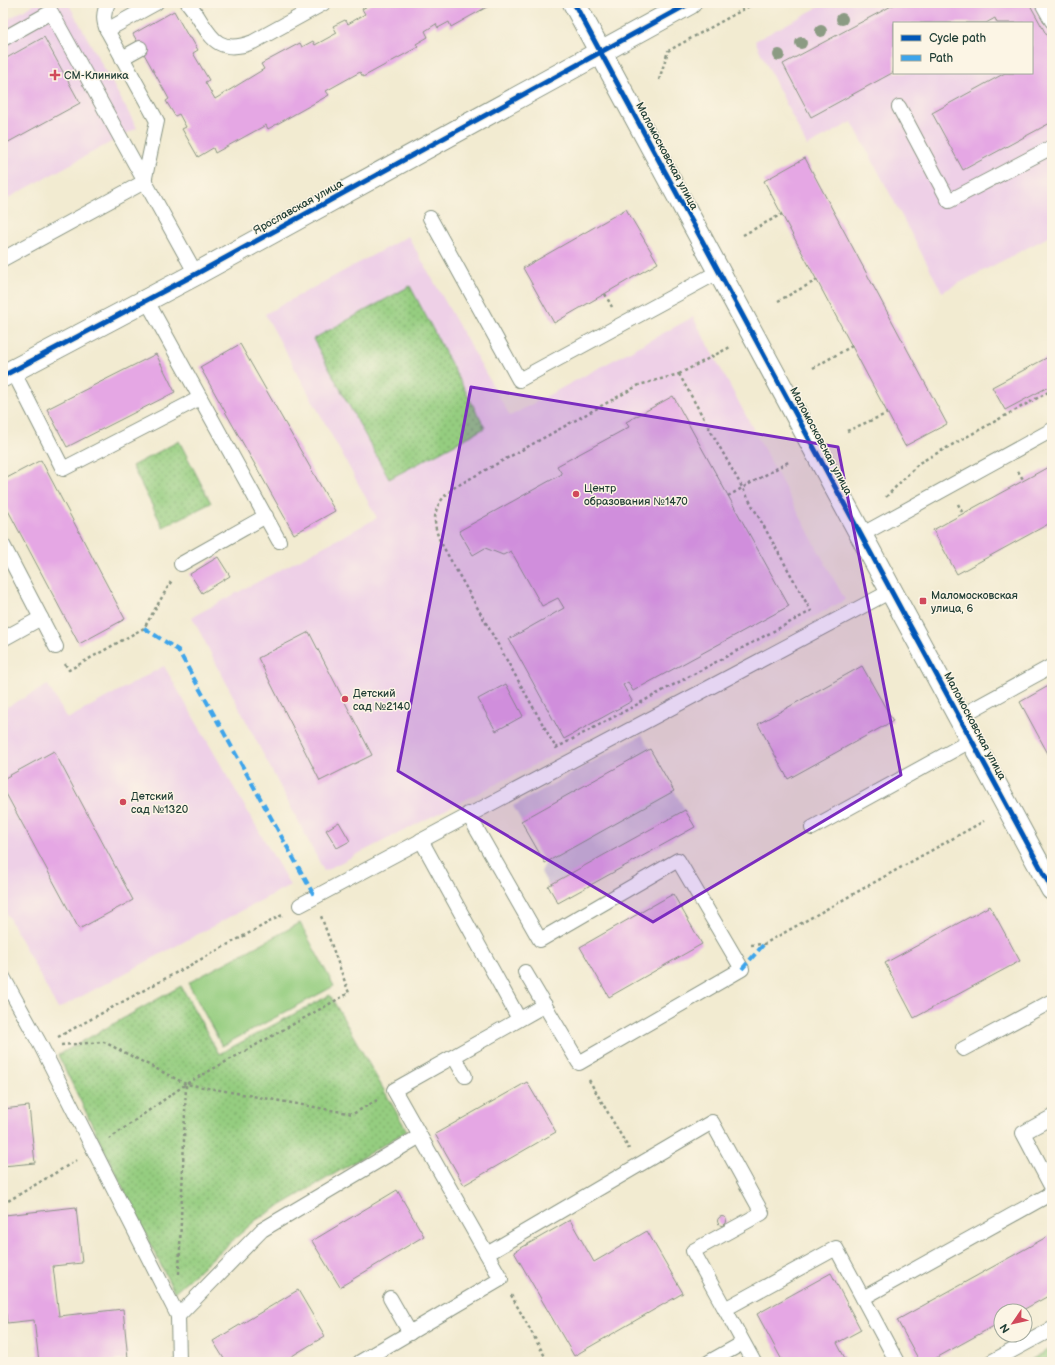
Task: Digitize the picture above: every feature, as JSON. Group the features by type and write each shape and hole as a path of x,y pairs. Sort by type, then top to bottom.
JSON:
{"street":[{"name":"Маломосковская улица","path":"574,3 1052,889"},
{"name":"Ярославская улица","path":"8,374 147,301 690,3"}],"lane":[{"path":"3,259 144,182 157,121 107,30 103,20 104,9 108,3"},
{"path":"107,30 156,3"},
{"path":"188,3 210,37 220,43 231,46 242,46 253,42 324,3"},
{"path":"1042,3 1052,21"},
{"path":"3,39 51,12 196,274"},
{"path":"122,58 140,48"},
{"path":"899,107 949,201 1052,147"},
{"path":"430,218 519,380 718,272"},
{"path":"147,301 279,541"},
{"path":"8,374 63,469 200,398"},
{"path":"861,535 1052,430"},
{"path":"181,564 266,516"},
{"path":"3,545 56,647"},
{"path":"300,905 468,814 891,591"},
{"path":"3,639 41,618"},
{"path":"959,717 1052,666"},
{"path":"812,828 972,740"},
{"path":"468,814 540,940 678,860 742,970 579,1063 525,972"},
{"path":"421,840 519,1020"},
{"path":"3,976 41,1046 178,1316 179,1362"},
{"path":"963,1049 1052,1001"},
{"path":"360,1362 501,1279 394,1090 545,1005"},
{"path":"454,1056 465,1076"},
{"path":"1052,1117 1023,1133 1052,1188"},
{"path":"487,1254 712,1122 762,1213 693,1251 754,1362"},
{"path":"178,1316 262,1230 420,1136"},
{"path":"863,1298 1052,1193"},
{"path":"725,1309 836,1248 897,1362"},
{"path":"390,1298 410,1333"},
{"path":"991,1362 1052,1329"},
{"path":"709,1362 743,1343"}],"path":[{"path":"658,80 668,51 755,3"},
{"path":"743,235 782,214"},
{"path":"778,301 817,280"},
{"path":"679,374 811,611 556,748 440,541 435,529 434,517 438,505 445,494 455,487 639,385 679,374 752,335"},
{"path":"814,368 852,346"},
{"path":"884,500 919,463 1052,390"},
{"path":"847,431 888,413"},
{"path":"728,496 790,462"},
{"path":"56,647 69,670 144,628 181,564"},
{"path":"728,946 764,944 984,821"},
{"path":"3,1204 94,1150 186,1084 349,993 315,897"},
{"path":"41,1046 300,905"},
{"path":"41,1046 104,1042 186,1084 353,1114 394,1090"},
{"path":"579,1063 638,1165"},
{"path":"179,1277 186,1084"},
{"path":"501,1279 548,1362"}],"highlighted area":[{"path":"471,387 838,447 901,775 653,922 398,771"}],"shaded area":[{"name":"СМ-Клиника","path":"37,3 68,3 137,128 3,201 3,22"},
{"path":"826,3 1052,3 1052,235 942,292 852,122 807,146 755,41"},
{"name":"Центр образования №1470","path":"408,236 510,416 693,317 845,600 542,761 324,871 192,617 377,518 265,314"},
{"name":"Детский сад №1320","path":"164,666 290,885 58,1009 3,907 3,709 48,685 67,719"},
{"path":"642,735 695,827 558,903 541,872 545,863 513,806"}],"green space":[{"path":"410,286 485,428 389,479 313,339"},
{"path":"179,441 211,503 163,527 132,466"},
{"path":"300,923 334,986 222,1046 188,983"},
{"path":"181,986 219,1054 330,995 407,1131 256,1220 174,1292 58,1055"},
{"path":"1052,1348 1052,1362 1027,1362"}],"building":[{"path":"373,3 494,3 451,27 449,22 438,28 436,24 425,31 428,37 416,44 418,47 363,77 360,72 326,91 329,95 268,129 266,125 215,153 213,148 198,157 182,129 186,127 179,114 175,116 166,101 169,99 133,34 174,11 189,38 191,38 198,50 193,53 209,80 205,82 215,99 264,69 261,64 300,43 302,47 313,41 315,45 337,33 333,26 345,20 348,24 365,14 362,9"},
{"path":"897,3 1029,3 1052,45 1052,122 963,170 932,113 1003,74 1033,74 1033,22 997,22 995,18 988,22 893,22 893,73 811,117 783,64"},
{"path":"44,37 80,103 3,145 3,60"},
{"path":"805,158 947,424 905,446 764,181"},
{"path":"626,209 658,263 554,323 523,268"},
{"path":"240,344 335,511 294,534 200,367"},
{"path":"156,354 175,392 67,447 47,409"},
{"path":"1052,355 1052,385 1005,410 992,387"},
{"path":"673,396 789,606 633,691 628,682 623,685 632,701 564,739 509,639 564,608 558,598 542,606 511,551 503,555 485,548 473,555 459,531 562,474 557,466 629,427 626,422"},
{"path":"41,460 125,619 79,644 3,501 3,480"},
{"path":"1052,465 1052,522 957,574 933,530"},
{"path":"218,557 230,576 202,593 190,574"},
{"path":"309,632 372,755 320,781 258,658"},
{"path":"862,666 893,721 788,779 758,724"},
{"path":"506,684 523,716 496,731 478,699"},
{"path":"1052,684 1052,761 1020,702"},
{"path":"650,749 674,791 545,863 521,821"},
{"path":"54,751 133,900 79,929 3,788 3,779"},
{"path":"685,810 695,827 558,903 548,886"},
{"path":"339,822 350,841 337,848 326,830"},
{"path":"673,894 702,944 609,997 580,947"},
{"path":"990,906 1020,961 914,1018 885,963"},
{"path":"527,1082 556,1132 464,1185 435,1134"},
{"path":"29,1106 35,1163 3,1166 3,1109"},
{"path":"397,1190 424,1236 340,1287 312,1241"},
{"path":"76,1207 82,1263 53,1266 59,1316 123,1309 128,1359 106,1362 39,1362 34,1320 7,1323 3,1288 3,1209 5,1215"},
{"path":"722,1216 727,1221 722,1226 717,1221"},
{"path":"570,1220 594,1262 647,1231 683,1293 574,1356 514,1252"},
{"path":"1052,1234 1052,1294 1033,1304 1033,1303 993,1303 993,1326 929,1362 920,1362 897,1320"},
{"path":"831,1273 861,1330 837,1343 847,1362 783,1362 757,1314"},
{"path":"298,1290 325,1336 282,1362 226,1362 213,1341"}],"marked path":[{"path":"144,628 178,650 315,897"},
{"path":"742,969 764,944"}],"cycle path":[{"path":"574,3 1052,889"},
{"path":"3,376 196,274 690,3"}],"place":[{"name":"СМ-Клиника","path":"55,75"},
{"name":"Центр образования №1470","path":"576,494"},
{"name":"Маломосковская улица, 6","path":"923,601"},
{"name":"Детский сад №2140","path":"345,699"},
{"name":"Детский сад №1320","path":"123,802"}]}
